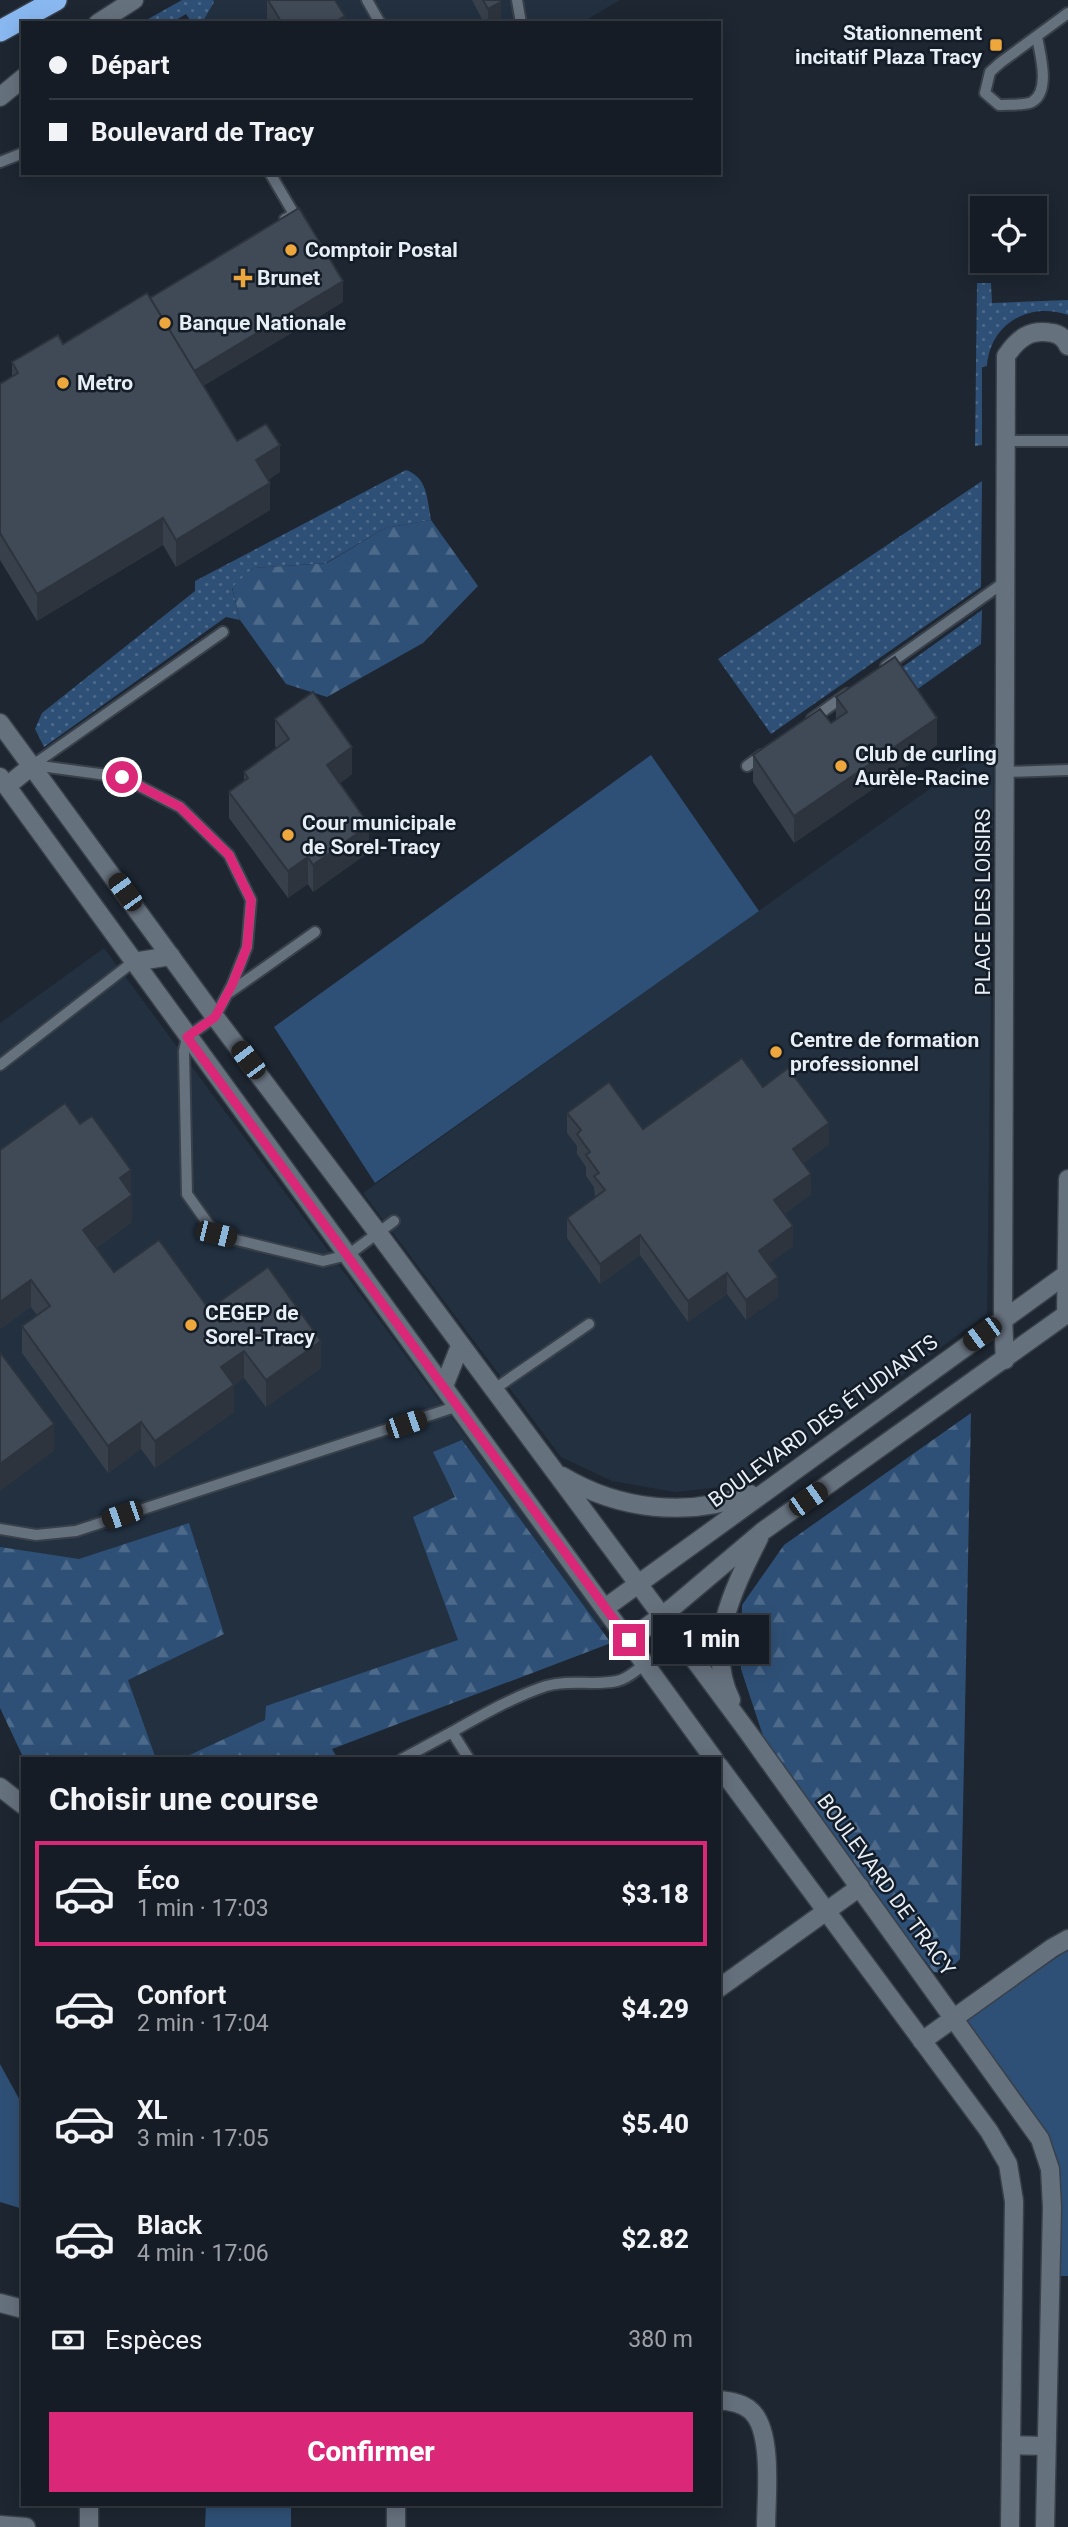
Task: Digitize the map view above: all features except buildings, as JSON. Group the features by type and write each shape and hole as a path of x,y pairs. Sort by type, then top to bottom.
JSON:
{"highway":[{"path":"0,31 56,0"}],"street":[{"path":"101,21 134,0"},
{"path":"0,97 21,80"},
{"name":"PLACE DES LOISIRS","path":"1005,1360 1006,356 1014,343 1037,330 1057,333 1068,346"},
{"name":"BOULEVARD DE TRACY","path":"4,735 33,765 215,1017 379,1233 745,1728 1031,2125 1046,2153 1050,2169 1052,2207 1045,2527"},
{"path":"33,765 3,782 713,1757"},
{"path":"133,962 171,956"},
{"path":"629,1640 762,1531 1067,1314 1068,1179"},
{"name":"BOULEVARD DES ÉTUDIANTS","path":"605,1608 1067,1273"},
{"path":"444,1386 460,1346"},
{"path":"554,1471 592,1492 639,1505 663,1508 712,1506 773,1485"},
{"path":"745,1728 726,1690 719,1659 720,1639 725,1614 735,1587 762,1531"},
{"path":"721,1769 989,2131 1008,2165 1014,2201 1010,2527"},
{"path":"0,1787 21,1803"},
{"path":"721,1983 860,1887"},
{"path":"922,2040 1068,1939"},
{"path":"0,2303 21,2308"},
{"path":"721,2400 751,2410 760,2422 767,2455 766,2527"},
{"path":"1011,2445 1046,2446"},
{"path":"89,2506 89,2527"},
{"path":"396,2506 396,2527"},
{"path":"0,2525 26,2527"}],"lane":[{"path":"367,0 379,21"},
{"path":"517,0 521,21"},
{"path":"1037,37 1042,87 1038,96 1030,103 999,105 985,93 990,72 1068,13"},
{"path":"0,161 21,154"},
{"path":"270,228 294,214 271,175"},
{"path":"1006,441 1068,441"},
{"path":"871,677 1006,581"},
{"path":"33,765 223,632"},
{"path":"803,726 860,685"},
{"path":"747,766 769,750"},
{"path":"33,765 122,777 180,807 229,855 251,900 247,947 227,994 215,1017 187,1037 184,1051 187,1194 216,1234 323,1261 348,1255 394,1221"},
{"path":"1006,772 1068,770"},
{"path":"227,994 315,932"},
{"path":"0,1065 133,962"},
{"path":"493,1390 589,1324"},
{"path":"0,1530 36,1535 76,1531 458,1406"},
{"path":"406,1757 501,1705 549,1685 615,1682 626,1678 645,1664"},
{"path":"452,1732 468,1757"}],"shaded area":[{"path":"189,0 620,0 584,21 194,21"},
{"name":"Centre de formation professionnel","path":"994,743 987,1314 772,1470 721,1487 675,1492 612,1481 561,1457 363,1193"},
{"name":"CEGEP de Sorel-Tracy","path":"104,948 606,1626 277,1757 55,1757 0,1674 0,1023"}],"green space":[{"path":"182,0 214,2 203,21 191,21 186,14 174,21 145,21"},
{"path":"977,283 991,283 992,303 1068,300 1068,315 1053,311 1026,314 1014,320 995,338 987,366 982,367 982,445 975,446"},
{"path":"406,470 423,484 431,520 385,528 326,563 253,568 232,588 240,620 226,617 44,747 35,729 42,713 195,591 195,581"},
{"path":"982,481 981,587 771,734 718,659"},
{"path":"431,520 478,586 423,643 327,697 286,684 240,620 232,587 253,568 327,563 385,528"},
{"path":"982,610 981,644 905,698 890,676"},
{"path":"651,755 759,911 375,1183 274,1027"},
{"path":"971,1413 960,1959 946,1974 934,1972 812,1814 765,1742 741,1669 742,1605 784,1545"},
{"path":"462,1440 611,1643 332,1749 337,1757 185,1757 265,1720 266,1706 458,1640 413,1517 455,1497 433,1452"},
{"path":"189,1523 224,1634 128,1680 155,1757 23,1757 0,1708 0,1547 79,1559"},
{"path":"1068,1950 1068,2276 1059,2276 1058,2177 965,2019"},
{"path":"0,2064 21,2102 21,2208 0,2202"},
{"path":"206,2506 291,2506 291,2527 205,2527"}],"place":[{"name":"Stationnement incitatif Plaza Tracy","path":"996,45"},
{"name":"Comptoir Postal","path":"291,250"},
{"name":"Brunet","path":"243,278"},
{"name":"Banque Nationale","path":"165,323"},
{"name":"Metro","path":"63,383"},
{"name":"Club de curling Aurèle-Racine","path":"841,766"},
{"name":"Cour municipale de Sorel-Tracy","path":"288,835"},
{"name":"Centre de formation professionnel","path":"776,1052"},
{"name":"CEGEP de Sorel-Tracy","path":"191,1325"}],"route":[{"path":"122,777 180,807 229,855 251,900 247,947 232,985 215,1017 187,1037 629,1640"}]}
